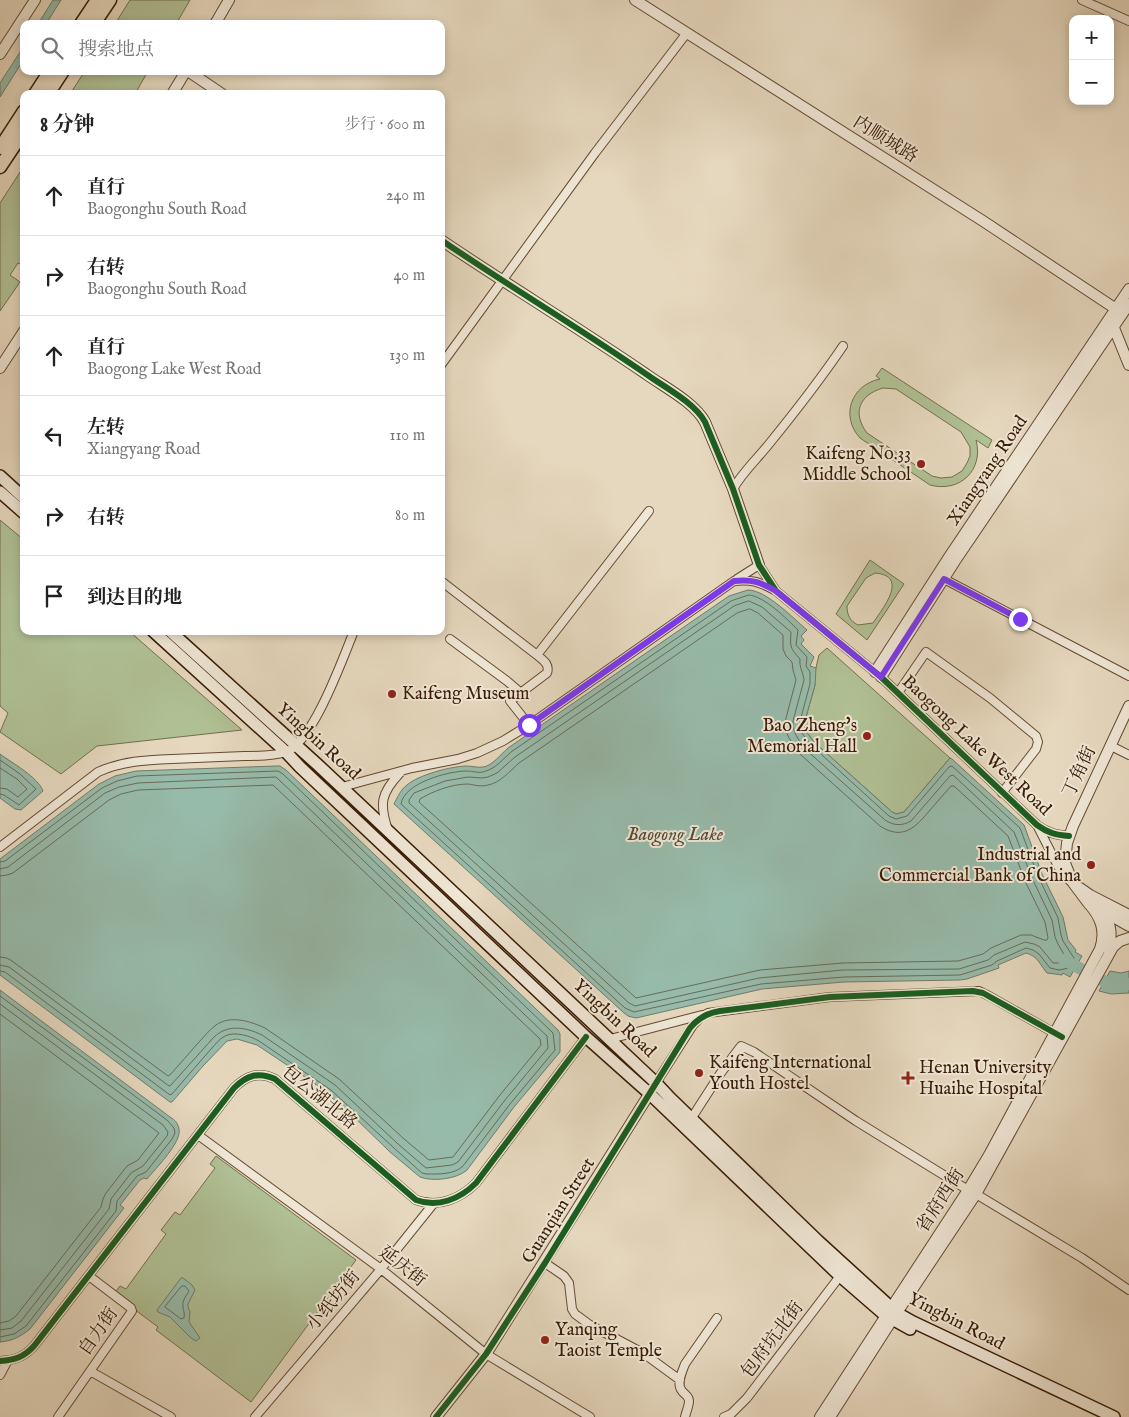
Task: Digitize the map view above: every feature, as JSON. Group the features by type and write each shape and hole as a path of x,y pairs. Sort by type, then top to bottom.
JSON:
{"main road":[{"path":"84,20 97,0"},
{"path":"97,20 110,0"},
{"path":"38,90 47,75"},
{"path":"51,90 60,75"},
{"path":"0,148 20,117"},
{"path":"0,167 20,137"},
{"path":"0,476 20,494"},
{"path":"0,492 20,510"},
{"name":"Yingbin Road","path":"157,635 286,752 586,1037 650,1094 840,1276 891,1314 1095,1417"},
{"name":"Yingbin Road","path":"174,635 342,787 610,1039 891,1314 913,1322 1114,1417"}],"street":[{"path":"22,20 35,0"},
{"path":"218,20 230,0"},
{"name":"内顺城路","path":"635,0 1123,312"},
{"path":"1082,0 1129,21"},
{"path":"0,54 20,23"},
{"path":"445,359 595,153 686,34"},
{"path":"175,90 184,75"},
{"path":"193,75 216,90"},
{"path":"342,787 401,771 458,759 503,741 760,565 733,489 705,422 698,413 681,398 606,346 445,243"},
{"name":"Xiangyang Road","path":"878,675 1114,328 1123,312 1129,289"},
{"name":"Xiangyang Road","path":"878,675 949,557 1123,312"},
{"path":"1114,328 1129,365"},
{"path":"0,368 20,337"},
{"path":"733,489 822,376 843,346"},
{"path":"537,655 649,511"},
{"name":"Baogong Lake West Road","path":"760,565 776,591 878,675 1037,825 1047,832 1069,836"},
{"path":"944,579 1129,676"},
{"path":"734,581 758,582 776,591"},
{"path":"445,584 537,655 547,665 547,673 510,701 529,725"},
{"path":"0,847 98,772 111,766 124,762 262,756 286,752 296,745 310,726 336,676 352,635"},
{"path":"450,639 521,693"},
{"path":"898,693 926,652 990,698 1036,736 1038,742 1036,749 1002,792"},
{"name":"丁角街","path":"1073,883 1066,863 1069,836 1129,706"},
{"path":"1111,746 1129,755"},
{"path":"389,832 383,815 383,800 390,784 401,771"},
{"path":"1037,825 1061,872 1103,913 1129,926"},
{"path":"1089,899 1129,915"},
{"path":"1089,899 1100,921 1105,946"},
{"path":"1103,913 1110,927 1105,946"},
{"path":"1105,946 1129,933"},
{"path":"1105,946 1112,947 1120,941 1129,938"},
{"name":"省府西街","path":"820,1417 972,1192 1080,996 1105,946"},
{"path":"610,1039 708,1013 830,997 973,991 983,993 1058,1035"},
{"path":"656,1083 693,1025 708,1013"},
{"path":"434,1203 455,1199 476,1183 586,1037"},
{"path":"691,1119 720,1074 741,1046 754,1052 856,1121 1082,1258 1129,1290"},
{"name":"包公湖北路","path":"4,1360 24,1356 34,1346 234,1088 241,1081 253,1075 267,1076 280,1083 416,1200 434,1203"},
{"name":"Guanqian Street","path":"436,1417 486,1354 656,1083"},
{"name":"延庆街","path":"198,1134 381,1269 486,1354 590,1417"},
{"name":"小纸坊街","path":"255,1417 381,1269 434,1203"},
{"path":"544,1263 564,1276 569,1283 572,1309 575,1314 590,1325 642,1353 680,1380"},
{"name":"自力街","path":"58,1417 132,1311 131,1308 89,1276"},
{"name":"包府坑北街","path":"724,1417 732,1414 747,1398 840,1276"},
{"name":"省府西街","path":"830,1417 891,1314"},
{"path":"685,1417 689,1400 688,1396 680,1390 680,1380 686,1364 717,1318"},
{"path":"0,1375 4,1360"},
{"path":"90,1371 171,1417"}],"shaded area":[{"path":"130,0 190,0 178,20 118,20"},
{"path":"82,75 146,75 137,90 73,90"},
{"path":"20,172 20,264 18,263 10,275 20,282 0,311 0,203"},
{"path":"882,368 992,440 988,448 976,440 978,451 976,461 973,470 967,477 951,486 930,485 860,438 851,420 852,402 862,388 870,382 880,379 876,376","holes":["883,388 896,389 961,432 970,447 970,456 962,471 952,477 941,478 932,476 867,433 862,426 859,412 863,400 868,395"]},
{"path":"0,520 20,537 20,635 134,635 242,730 97,746 61,774 0,732 8,713 0,706"},
{"path":"870,560 904,584 867,640 836,614","holes":["875,573 885,575 891,580 892,586 887,602 882,610 873,623 858,625 853,622 847,606 866,578"]},
{"name":"Bao Zheng's Memorial Hall","path":"827,648 950,758 904,812 896,814 892,812 814,742 805,730 804,724 815,685 814,676 819,655"},
{"path":"216,1156 356,1260 251,1402 156,1330 158,1327 114,1294 120,1286 126,1289 166,1234 161,1230 175,1212 180,1215 215,1168 210,1164"}],"water":[{"path":"53,0 61,0 48,20 40,20"},
{"path":"20,52 20,65 0,97 0,83"},
{"name":"Baogong Lake","path":"748,590 755,591 771,599 807,630 801,636 804,640 801,644 814,657 810,666 816,668 815,685 804,724 805,730 814,742 892,812 896,814 904,812 950,758 1024,825 1042,874 1063,917 1068,940 1076,950 1075,952 1082,956 1070,977 1063,973 1062,975 1047,973 1036,959 1026,953 998,965 999,968 967,979 844,982 762,989 636,1018 628,1016 394,804 405,787 419,778 453,768 481,767 490,764 508,748 729,596"},
{"path":"0,754 36,781 43,791 21,810 15,809 0,798"},
{"path":"280,766 558,1030 560,1034 560,1052 514,1107 467,1170 457,1176 438,1179 420,1177 390,1152 348,1111 314,1083 257,1045 237,1039 227,1041 170,1102 0,975 0,859 99,784 115,776 136,771"},
{"path":"1110,971 1121,973 1129,971 1129,993 1111,994 1099,991"},
{"path":"0,990 173,1119 177,1123 179,1134 168,1155 147,1179 140,1180 120,1205 124,1208 30,1329 16,1338 0,1342"},
{"path":"181,1278 192,1285 195,1290 188,1307 190,1312 189,1322 200,1338 196,1341 170,1317 157,1310"}],"waterway":[{"path":"1064,960 1113,986 1129,984"}],"cycle path":[{"path":"445,243 621,357 694,408 705,422 733,489 759,565 776,591 881,677 1037,825 1052,833 1069,836"},
{"path":"436,1417 486,1354 545,1263 690,1028 703,1016 720,1011 830,997 973,991 983,993 1062,1037"},
{"path":"0,1361 19,1357 27,1353 34,1346 234,1088 243,1080 258,1075 275,1079 416,1200 432,1203 440,1202 456,1198 476,1183 586,1037"}],"place":[{"name":"Kaifeng No.33 Middle School","path":"921,464"},
{"name":"Kaifeng Museum","path":"392,694"},
{"name":"Bao Zheng's Memorial Hall","path":"867,736"},
{"name":"Industrial and Commercial Bank of China","path":"1091,865"},
{"name":"Kaifeng International Youth Hostel","path":"699,1073"},
{"name":"Henan University Huaihe Hospital","path":"908,1078"},
{"name":"Yanqing Taoist Temple","path":"545,1340"}],"route":[{"path":"529,725 734,581 758,582 776,591 881,677 944,579 1020,619"}]}
